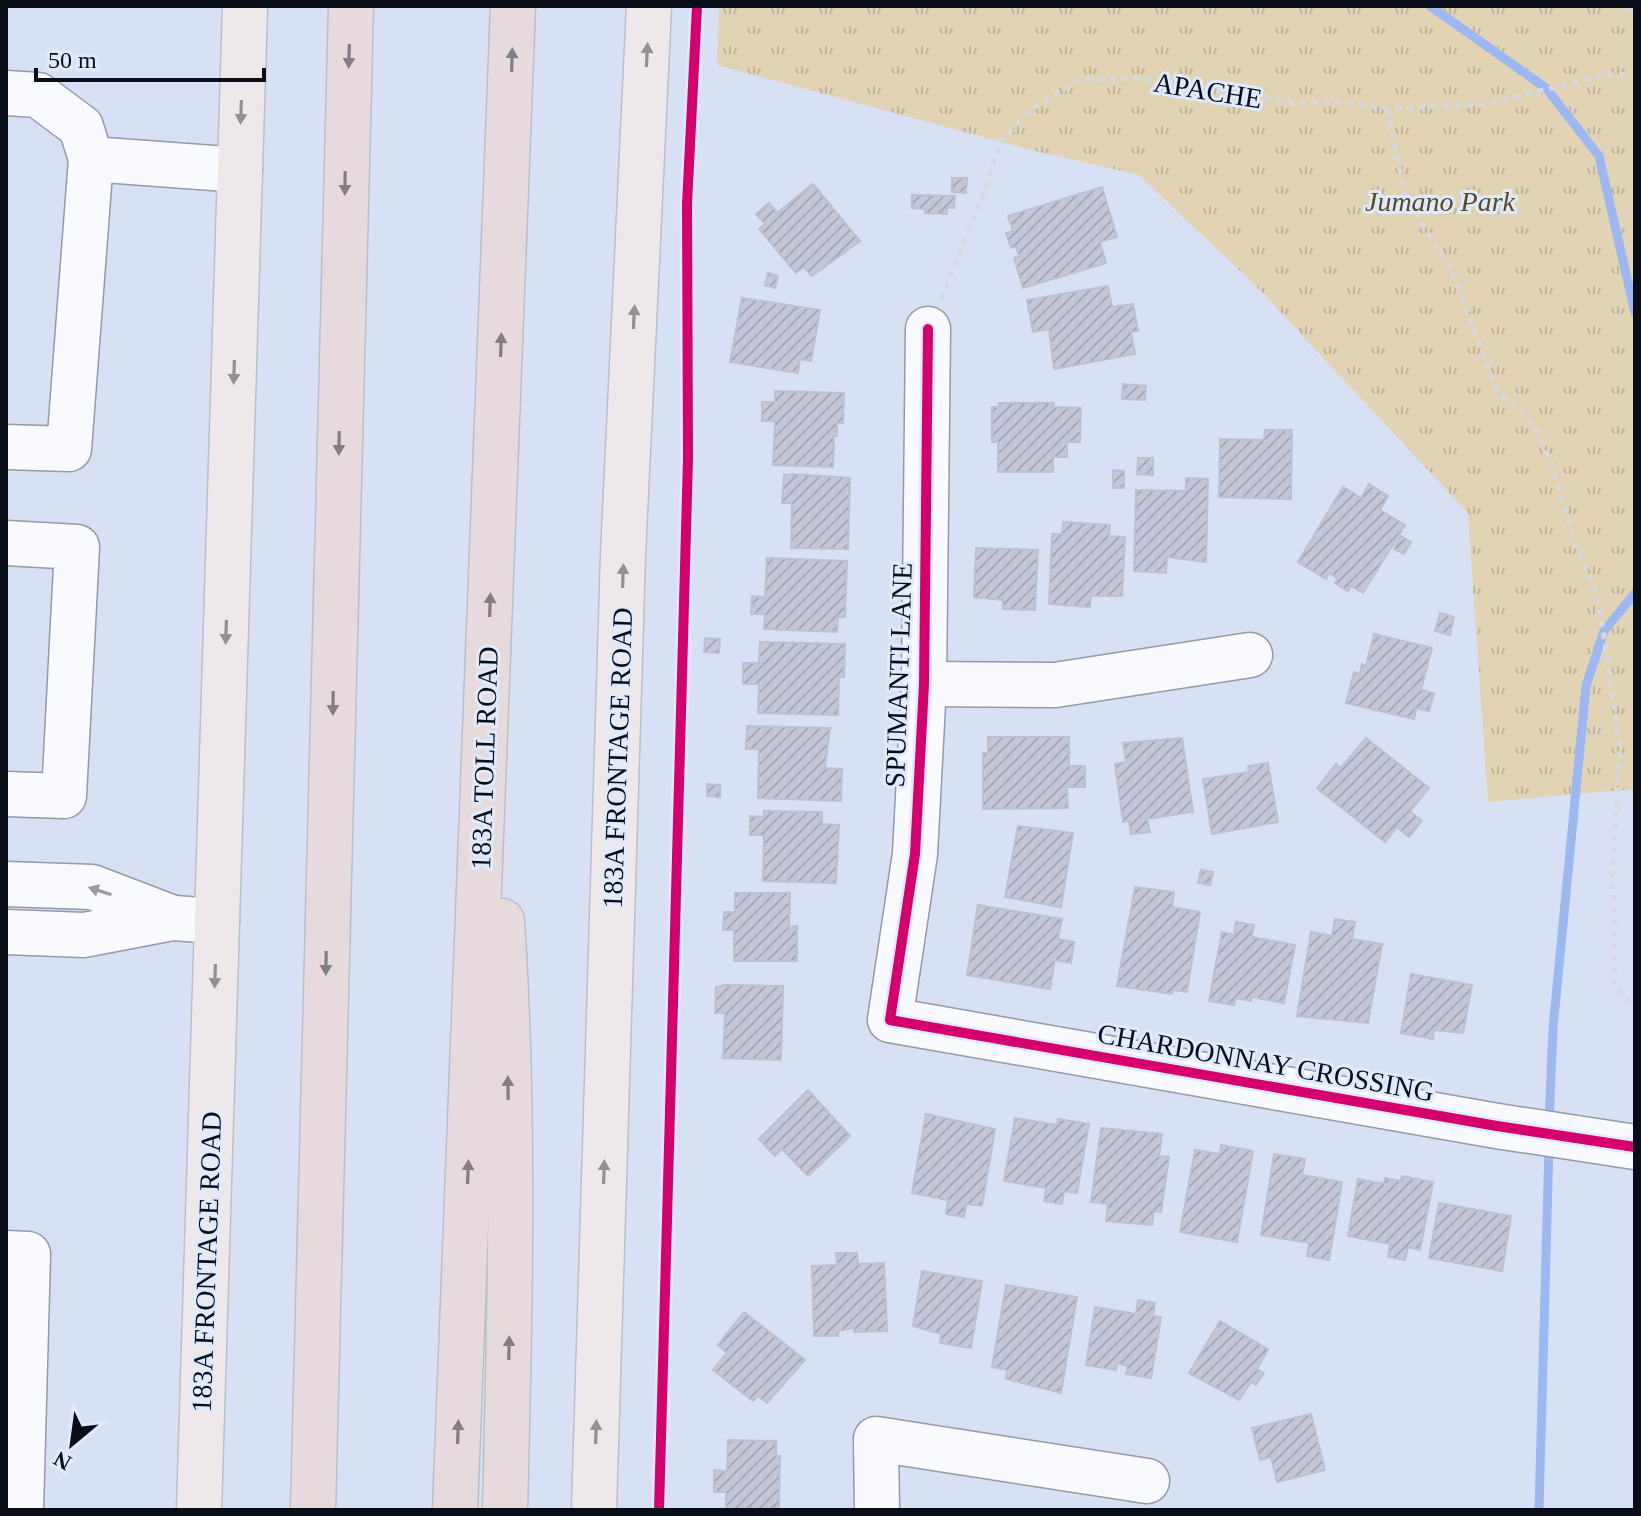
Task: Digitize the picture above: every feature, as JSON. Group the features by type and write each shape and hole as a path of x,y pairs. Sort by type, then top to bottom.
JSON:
{"highway":[{"path":"313,1510 351,6"},
{"name":"183A TOLL ROAD","path":"455,1510 513,6"},
{"path":"486,693 506,982 510,1300 505,1510"}],"main road":[{"name":"183A FRONTAGE ROAD","path":"199,1510 245,6"},
{"name":"183A FRONTAGE ROAD","path":"594,1510 623,555 649,6"}],"street":[{"path":"6,93 38,95 81,127 91,159 69,449 6,447"},
{"path":"91,159 240,170"},
{"name":"SPUMANTI LANE","path":"890,1020 915,854 924,684 928,329"},
{"path":"6,543 77,547 64,796 6,794"},
{"path":"924,684 1055,685 1250,655"},
{"path":"6,884 92,887 173,918"},
{"path":"6,932 84,935 173,918 217,921"},
{"name":"CHARDONNAY CROSSING","path":"890,1020 1497,1126 1635,1147"},
{"path":"6,1253 28,1254 21,1510"},
{"path":"877,1510 876,1439 1147,1481"}],"path":[{"path":"1628,6 1635,14"},
{"path":"1387,109 1406,200 1452,271 1497,391 1534,425 1551,462 1575,543 1598,596 1620,746 1612,877 1614,982 1623,996 1635,1004"}],"green space":[{"name":"Jumano Park","path":"719,6 1635,6 1635,789 1488,802 1468,513 1259,289 1139,175 1031,150 717,65"}],"building":[{"path":"952,178 967,178 966,193 952,192"},
{"path":"813,184 860,241 812,276 804,267 796,273 759,229 765,224 756,214 769,203 777,213"},
{"path":"1102,187 1117,237 1100,242 1106,263 1023,288 1014,258 1019,256 1016,246 1011,248 1006,233 1013,231 1008,216"},
{"path":"912,195 955,196 954,208 947,207 947,214 925,213 925,209 912,208"},
{"path":"768,273 778,276 775,288 765,285"},
{"path":"1108,286 1112,307 1133,304 1138,331 1131,332 1135,354 1054,369 1049,329 1033,332 1027,300"},
{"path":"742,298 820,310 811,361 800,359 798,373 730,362"},
{"path":"1123,384 1146,386 1145,400 1122,399"},
{"path":"775,391 844,393 843,423 837,423 837,436 834,436 833,467 773,465 775,421 762,421 762,402 775,402"},
{"path":"999,403 1054,403 1053,407 1081,408 1080,442 1067,442 1067,457 1053,457 1053,472 998,472 998,442 992,442 992,407 1000,407"},
{"path":"1265,430 1292,430 1291,499 1219,497 1220,439 1264,440"},
{"path":"1138,458 1153,458 1153,475 1137,474"},
{"path":"1113,470 1124,471 1124,488 1113,488"},
{"path":"784,475 850,478 848,549 791,548 792,503 782,503"},
{"path":"1186,478 1208,479 1206,562 1167,557 1166,573 1134,571 1136,490 1186,491"},
{"path":"1369,484 1388,496 1380,510 1405,525 1363,593 1351,586 1348,591 1335,583 1338,579 1329,573 1326,579 1298,562 1343,487 1361,498"},
{"path":"1063,522 1110,525 1109,536 1125,537 1122,596 1091,596 1090,607 1049,604 1052,534 1062,534"},
{"path":"1401,536 1411,542 1404,554 1394,549"},
{"path":"976,548 1038,550 1035,610 1003,609 1003,600 974,597"},
{"path":"767,558 847,561 845,617 838,617 837,632 764,629 765,614 751,614 752,596 765,597"},
{"path":"1440,613 1454,617 1450,635 1435,631"},
{"path":"1374,634 1432,648 1421,690 1434,693 1429,711 1416,708 1414,719 1346,703 1354,672 1360,674 1362,664 1366,666"},
{"path":"705,638 720,639 719,653 704,652"},
{"path":"760,642 845,644 844,677 839,677 838,715 758,713 759,684 743,684 743,663 759,663"},
{"path":"747,726 830,728 825,768 842,769 841,801 758,798 759,749 746,749"},
{"path":"988,737 1069,737 1069,766 1085,766 1085,787 1067,787 1068,808 983,809 983,753 988,753"},
{"path":"1182,738 1193,812 1147,819 1150,832 1131,834 1129,821 1123,822 1115,764 1126,762 1123,743"},
{"path":"1366,738 1429,788 1410,811 1422,821 1409,837 1397,827 1385,842 1317,788 1336,764 1341,768"},
{"path":"1268,763 1278,822 1212,834 1203,779 1249,772 1248,766"},
{"path":"707,784 720,785 720,797 707,796"},
{"path":"764,811 822,812 822,824 839,825 836,883 763,881 764,835 750,835 750,816 764,817"},
{"path":"1018,826 1073,833 1061,907 1005,897"},
{"path":"1201,870 1213,872 1210,885 1198,883"},
{"path":"1135,887 1174,892 1172,907 1200,912 1187,992 1173,990 1172,994 1117,986"},
{"path":"735,893 790,893 789,927 797,926 797,961 734,961 734,930 723,930 724,912 735,912"},
{"path":"978,905 1062,919 1058,939 1074,942 1071,963 1055,960 1050,989 967,975"},
{"path":"1335,919 1355,922 1352,939 1382,944 1368,1023 1297,1016 1311,932 1332,936"},
{"path":"1236,922 1254,925 1252,937 1295,945 1284,1003 1252,997 1251,1001 1235,998 1234,1005 1209,1001 1222,932 1234,935"},
{"path":"1411,974 1472,985 1463,1033 1434,1030 1433,1039 1401,1033"},
{"path":"783,986 781,1060 723,1058 725,1013 715,1013 716,987"},
{"path":"808,1090 850,1136 808,1176 782,1149 775,1156 759,1139"},
{"path":"926,1114 995,1129 982,1206 966,1204 964,1217 946,1214 948,1200 912,1193"},
{"path":"1015,1118 1057,1125 1058,1119 1089,1124 1077,1193 1064,1191 1062,1204 1044,1201 1046,1188 1004,1181"},
{"path":"1101,1128 1162,1134 1159,1156 1169,1157 1161,1212 1154,1211 1152,1225 1106,1221 1108,1204 1091,1202"},
{"path":"1221,1145 1253,1151 1237,1242 1180,1232 1195,1150 1220,1154"},
{"path":"1274,1154 1305,1159 1302,1175 1342,1182 1329,1260 1307,1256 1309,1243 1261,1235"},
{"path":"1402,1176 1433,1182 1420,1250 1408,1247 1405,1260 1388,1257 1390,1244 1348,1236 1358,1179 1384,1184 1385,1178 1401,1181"},
{"path":"1439,1203 1511,1216 1502,1271 1429,1258"},
{"path":"836,1253 857,1253 858,1264 884,1263 887,1331 854,1332 854,1328 838,1331 838,1336 814,1336 812,1266 837,1265"},
{"path":"922,1271 982,1281 971,1348 940,1343 941,1334 913,1326"},
{"path":"1006,1285 1077,1297 1061,1393 1006,1379 1007,1370 992,1367"},
{"path":"1138,1300 1155,1303 1153,1316 1161,1317 1151,1378 1126,1374 1128,1366 1117,1363 1116,1370 1086,1365 1095,1307 1136,1314"},
{"path":"744,1312 805,1360 767,1403 758,1396 753,1401 713,1370 727,1353 718,1345"},
{"path":"1220,1321 1268,1349 1257,1369 1264,1373 1256,1385 1251,1382 1239,1400 1189,1373"},
{"path":"1311,1414 1325,1470 1277,1482 1271,1457 1260,1460 1252,1428"},
{"path":"728,1440 776,1441 776,1456 780,1456 779,1510 726,1510 726,1492 714,1492 714,1470 727,1471"}],"waterway":[{"path":"1430,6 1546,88 1599,156 1635,313"},
{"path":"1549,1123 1553,1028 1586,686 1604,631 1635,593"},
{"path":"1539,1510 1549,1146"}],"cycle path":[{"path":"659,1510 688,458 687,204 697,6"},
{"path":"928,329 924,684 915,854 890,1020 1497,1126 1635,1147"}]}
